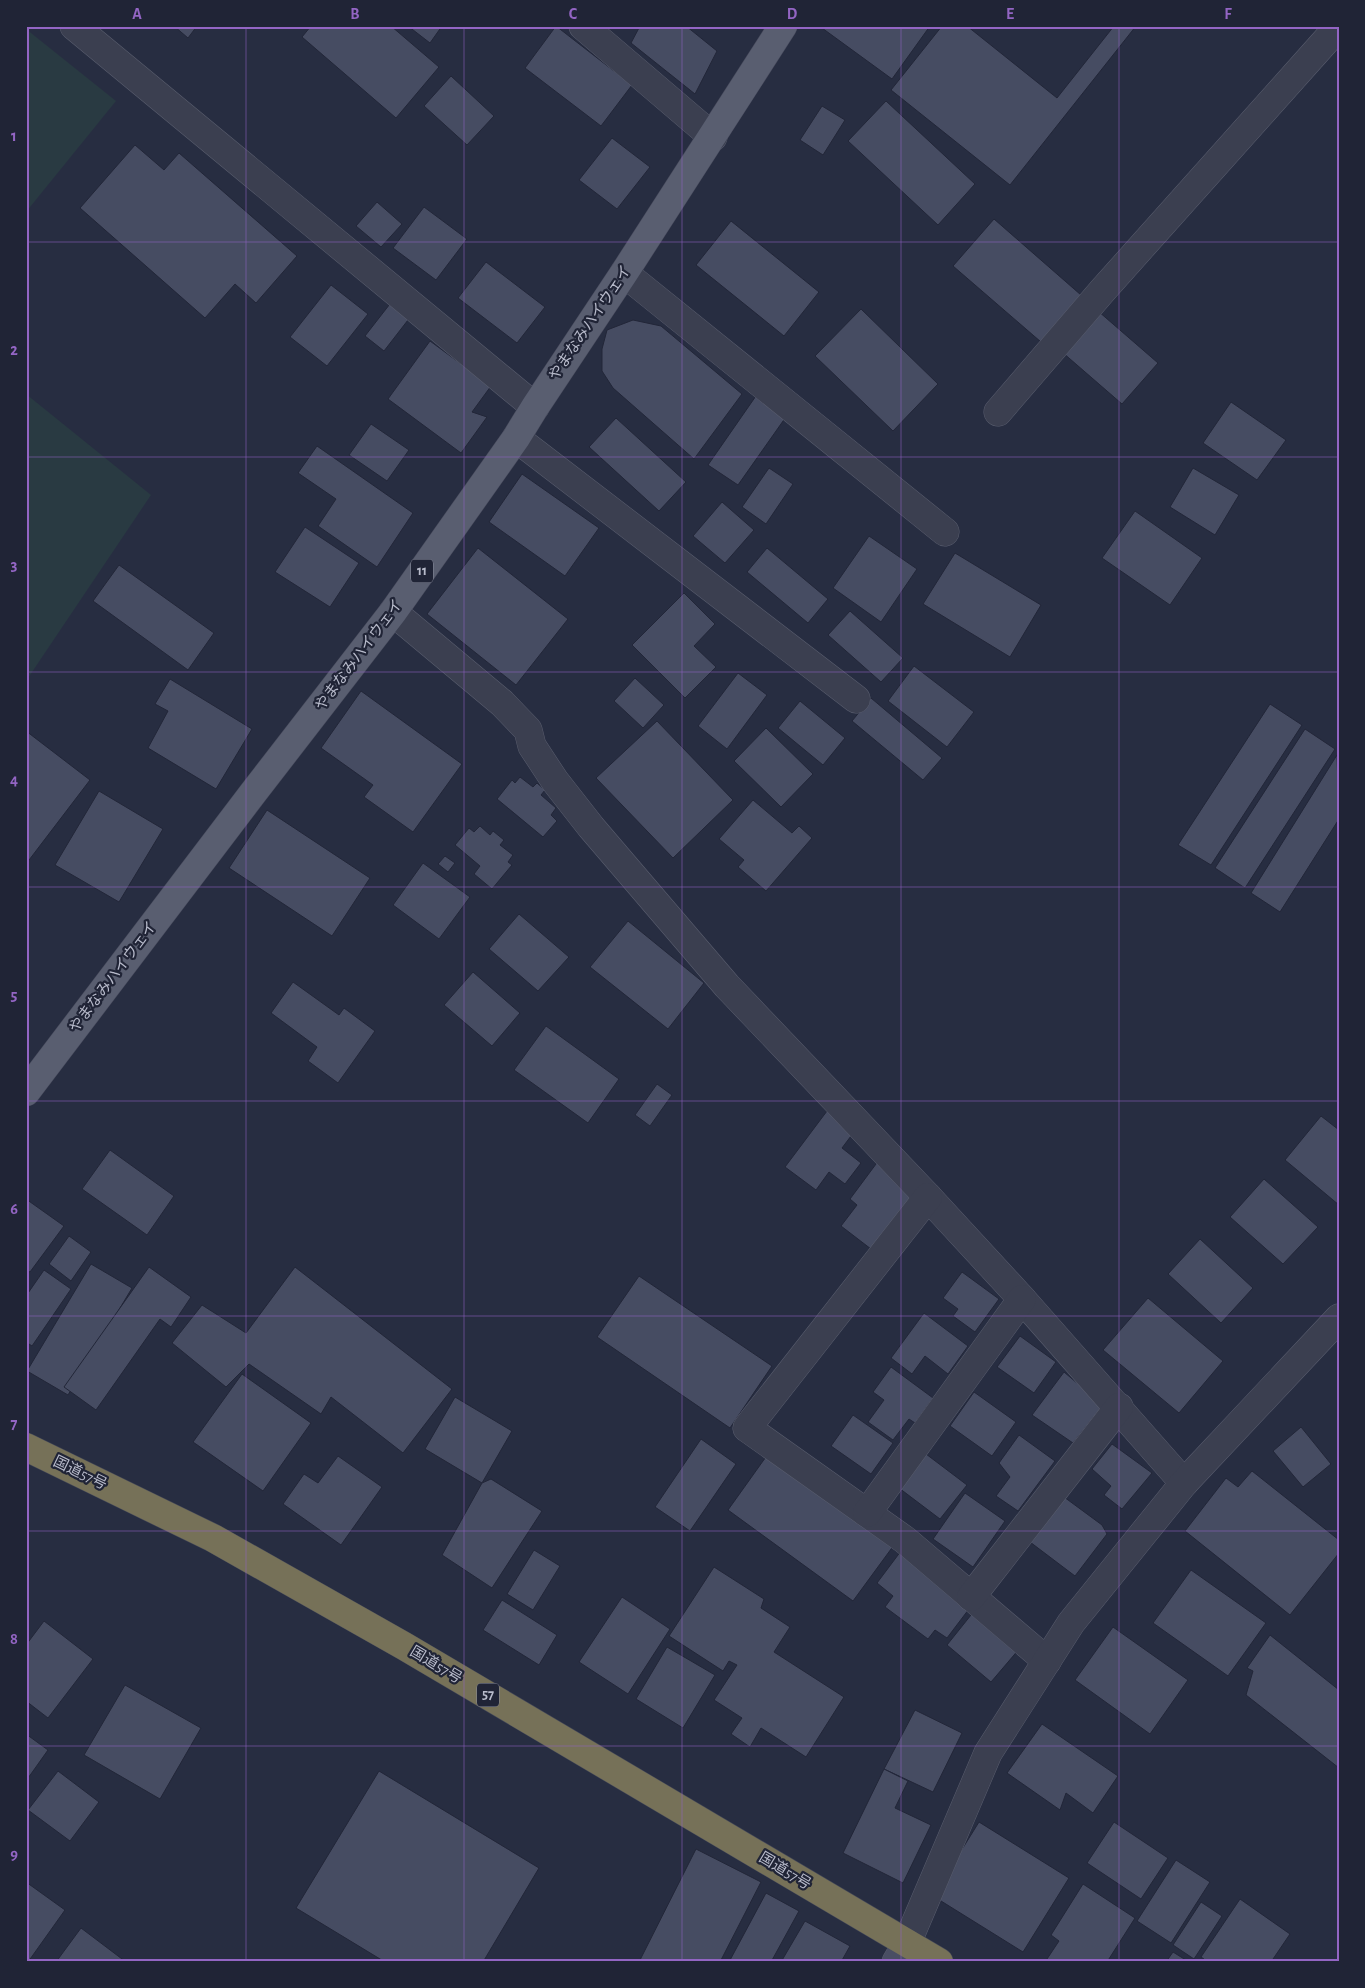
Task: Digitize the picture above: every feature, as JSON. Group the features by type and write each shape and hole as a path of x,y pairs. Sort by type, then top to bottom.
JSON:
{"highway":[{"name":"国道57号","path":"26,1447 213,1538 378,1631 902,1952 939,1962"}],"main road":[{"name":"やまなみハイウェイ","path":"26,1092 393,612 516,438 784,26"}],"street":[{"path":"74,26 535,407"},
{"path":"583,26 713,137"},
{"path":"998,412 1110,282 1339,26"},
{"path":"624,273 946,532"},
{"path":"516,438 856,698"},
{"path":"393,612 502,703 528,730 532,746 555,781 727,986 928,1197 1022,1299 1184,1483"},
{"path":"928,1197 748,1428 905,1540 1047,1662"},
{"path":"867,1513 1022,1299"},
{"path":"902,1952 988,1753 1071,1623 1184,1483 1339,1318"},
{"path":"970,1596 1119,1407"}],"shaded area":[{"path":"26,29 116,101 26,212"},
{"path":"26,394 151,495 26,681"}],"building":[{"path":"174,26 197,26 188,38"},
{"path":"311,26 391,26 439,67 396,118 302,37"},
{"path":"408,26 442,26 430,43"},
{"path":"556,26 632,85 601,126 525,68"},
{"path":"640,26 686,26 717,51 695,94 631,43"},
{"path":"822,26 930,26 892,79 822,28"},
{"path":"942,26 967,26 1057,98 1114,26 1136,26 1010,185 891,90"},
{"path":"451,76 494,116 467,145 424,106"},
{"path":"886,101 975,184 938,225 848,141"},
{"path":"822,106 845,120 823,155 800,140"},
{"path":"612,138 650,167 617,209 579,180"},
{"path":"135,145 164,170 179,153 297,256 256,303 235,284 205,318 80,208"},
{"path":"377,202 402,224 381,247 356,226"},
{"path":"424,207 467,239 436,280 393,248"},
{"path":"994,219 1081,295 1041,342 953,266"},
{"path":"731,221 819,292 784,336 696,265"},
{"path":"486,262 545,307 517,343 458,298"},
{"path":"331,285 368,314 327,366 290,337"},
{"path":"393,300 408,320 384,351 365,336"},
{"path":"861,309 938,384 893,431 815,356"},
{"path":"1098,311 1158,363 1122,404 1062,352"},
{"path":"633,320 661,326 742,394 694,459 613,388 602,371 602,349 607,330"},
{"path":"430,341 491,386 472,412 487,417 461,453 388,399"},
{"path":"758,393 788,414 738,485 708,465"},
{"path":"1231,402 1286,440 1257,480 1203,443"},
{"path":"616,418 686,482 659,511 589,447"},
{"path":"371,424 409,450 387,481 349,455"},
{"path":"317,446 413,513 377,567 318,526 336,499 298,473"},
{"path":"769,468 793,484 766,524 742,507"},
{"path":"1193,468 1239,495 1215,535 1170,507"},
{"path":"522,474 599,528 565,576 489,522"},
{"path":"722,502 754,530 725,563 693,536"},
{"path":"1135,511 1202,558 1170,605 1102,558"},
{"path":"305,527 359,563 330,607 275,572"},
{"path":"869,536 917,569 881,622 833,588"},
{"path":"478,548 568,619 516,685 427,614"},
{"path":"767,548 828,599 808,623 747,572"},
{"path":"955,553 1041,605 1010,657 923,604"},
{"path":"119,565 214,633 188,670 93,601"},
{"path":"684,593 715,624 694,646 716,667 685,698 632,645"},
{"path":"850,611 903,658 881,682 828,635"},
{"path":"914,666 974,712 947,747 888,701"},
{"path":"738,673 767,695 727,749 698,726"},
{"path":"635,678 664,705 643,728 614,701"},
{"path":"170,679 252,729 216,789 148,748 168,711 155,704"},
{"path":"361,691 462,764 413,832 364,797 373,785 321,748"},
{"path":"871,698 942,758 923,780 852,721"},
{"path":"800,701 845,738 823,765 778,728"},
{"path":"1270,704 1302,725 1211,865 1178,845"},
{"path":"657,721 733,800 673,858 596,778"},
{"path":"766,728 813,774 781,807 734,761"},
{"path":"1305,729 1335,749 1245,888 1215,868"},
{"path":"26,731 90,780 26,864"},
{"path":"1337,755 1339,819 1280,912 1251,893"},
{"path":"520,777 533,787 537,783 545,790 541,795 556,808 551,815 557,821 543,837 497,799 512,780 515,783"},
{"path":"99,791 163,829 119,902 55,865"},
{"path":"753,800 792,833 799,826 812,838 766,891 738,867 744,860 719,839"},
{"path":"267,810 370,878 332,936 229,868"},
{"path":"480,826 490,835 493,831 504,840 500,845 513,855 508,862 512,865 492,889 474,874 480,866 455,845 469,828 474,832"},
{"path":"445,856 455,863 448,872 438,864"},
{"path":"423,863 470,897 439,939 393,905"},
{"path":"519,914 569,957 538,991 489,949"},
{"path":"628,921 704,983 668,1029 590,967"},
{"path":"473,972 520,1013 492,1046 444,1005"},
{"path":"293,982 339,1015 344,1008 375,1031 338,1083 308,1061 317,1047 271,1013"},
{"path":"546,1026 619,1079 588,1123 514,1070"},
{"path":"657,1084 672,1095 650,1126 635,1115"},
{"path":"827,1111 854,1132 842,1148 861,1163 845,1184 829,1172 816,1190 785,1167"},
{"path":"1321,1116 1339,1130 1339,1205 1285,1160"},
{"path":"110,1150 174,1196 147,1235 82,1189"},
{"path":"879,1160 917,1189 871,1249 841,1226 857,1205 850,1199"},
{"path":"1264,1179 1318,1227 1283,1264 1230,1217"},
{"path":"26,1199 64,1226 30,1272 26,1270"},
{"path":"69,1236 91,1252 71,1281 49,1264"},
{"path":"1200,1239 1253,1288 1221,1323 1168,1274"},
{"path":"91,1264 132,1288 68,1395 27,1371"},
{"path":"149,1267 191,1297 171,1327 160,1319 96,1410 64,1387"},
{"path":"295,1267 452,1389 403,1453 331,1397 321,1414 249,1364 226,1387 172,1343 202,1305 246,1333"},
{"path":"44,1270 71,1289 32,1346 26,1342 26,1296"},
{"path":"962,1272 999,1299 975,1332 953,1316 958,1309 943,1298"},
{"path":"639,1276 772,1366 730,1428 597,1337"},
{"path":"1148,1298 1223,1361 1179,1413 1103,1350"},
{"path":"924,1313 968,1346 948,1374 925,1356 912,1374 891,1358"},
{"path":"1020,1336 1056,1362 1034,1393 997,1367"},
{"path":"891,1367 933,1398 915,1423 909,1419 893,1440 868,1422 884,1400 873,1392"},
{"path":"1064,1372 1103,1405 1073,1443 1032,1415"},
{"path":"242,1374 311,1423 263,1491 193,1442"},
{"path":"974,1392 1016,1422 992,1456 950,1426"},
{"path":"455,1397 512,1431 482,1483 425,1449"},
{"path":"853,1415 893,1443 871,1474 831,1446"},
{"path":"1301,1427 1331,1464 1303,1487 1273,1451"},
{"path":"1019,1435 1055,1461 1018,1511 996,1496 1010,1477 999,1463"},
{"path":"701,1439 736,1464 690,1531 655,1507"},
{"path":"1112,1444 1152,1473 1122,1509 1104,1495 1111,1486 1092,1469"},
{"path":"768,1454 894,1545 853,1601 728,1510"},
{"path":"926,1454 967,1485 940,1519 899,1488"},
{"path":"338,1456 382,1487 341,1545 283,1504 304,1474 318,1483"},
{"path":"1252,1471 1339,1540 1339,1553 1290,1615 1185,1531 1226,1478 1238,1487"},
{"path":"491,1479 542,1511 492,1588 442,1555 482,1483"},
{"path":"965,1493 1005,1521 973,1567 933,1539"},
{"path":"1064,1497 1102,1525 1107,1534 1075,1576 1030,1542"},
{"path":"534,1550 560,1566 533,1610 507,1594"},
{"path":"901,1551 972,1605 947,1638 935,1630 928,1639 885,1607 893,1596 877,1583"},
{"path":"714,1567 764,1599 761,1608 790,1627 774,1652 844,1697 806,1757 761,1728 750,1747 731,1734 742,1718 714,1700 737,1665 729,1661 723,1671 669,1636"},
{"path":"1191,1570 1266,1623 1228,1676 1153,1623"},
{"path":"622,1597 670,1629 628,1694 579,1662"},
{"path":"502,1600 557,1635 539,1665 483,1630"},
{"path":"975,1610 1020,1648 991,1682 947,1645"},
{"path":"44,1621 93,1659 48,1718 26,1701 26,1645"},
{"path":"1113,1627 1188,1680 1150,1734 1075,1680"},
{"path":"1270,1635 1339,1690 1339,1768 1246,1695 1253,1671 1247,1668"},
{"path":"667,1647 715,1675 683,1728 636,1699"},
{"path":"125,1685 201,1728 160,1799 84,1755"},
{"path":"915,1710 962,1733 933,1792 884,1769"},
{"path":"1042,1724 1118,1776 1093,1813 1066,1793 1060,1810 1007,1773"},
{"path":"26,1734 48,1750 26,1781"},
{"path":"884,1769 908,1781 895,1808 931,1825 903,1883 843,1853"},
{"path":"58,1771 99,1802 70,1841 28,1810"},
{"path":"379,1771 539,1868 483,1962 385,1962 296,1908"},
{"path":"979,1822 1069,1878 1023,1952 933,1896"},
{"path":"1114,1822 1168,1858 1141,1899 1087,1863"},
{"path":"696,1849 761,1882 720,1962 639,1962"},
{"path":"1176,1860 1210,1882 1171,1943 1137,1921"},
{"path":"26,1882 65,1910 28,1962 26,1962"},
{"path":"1083,1884 1135,1918 1107,1962 1045,1962 1059,1941 1051,1935"},
{"path":"766,1893 799,1911 771,1962 729,1962"},
{"path":"1240,1899 1290,1934 1271,1962 1208,1962 1201,1957"},
{"path":"1201,1902 1222,1916 1194,1959 1173,1945"},
{"path":"805,1921 850,1946 841,1962 781,1962"},
{"path":"81,1928 126,1962 56,1962"},
{"path":"1173,1952 1189,1962 1166,1962"}]}
